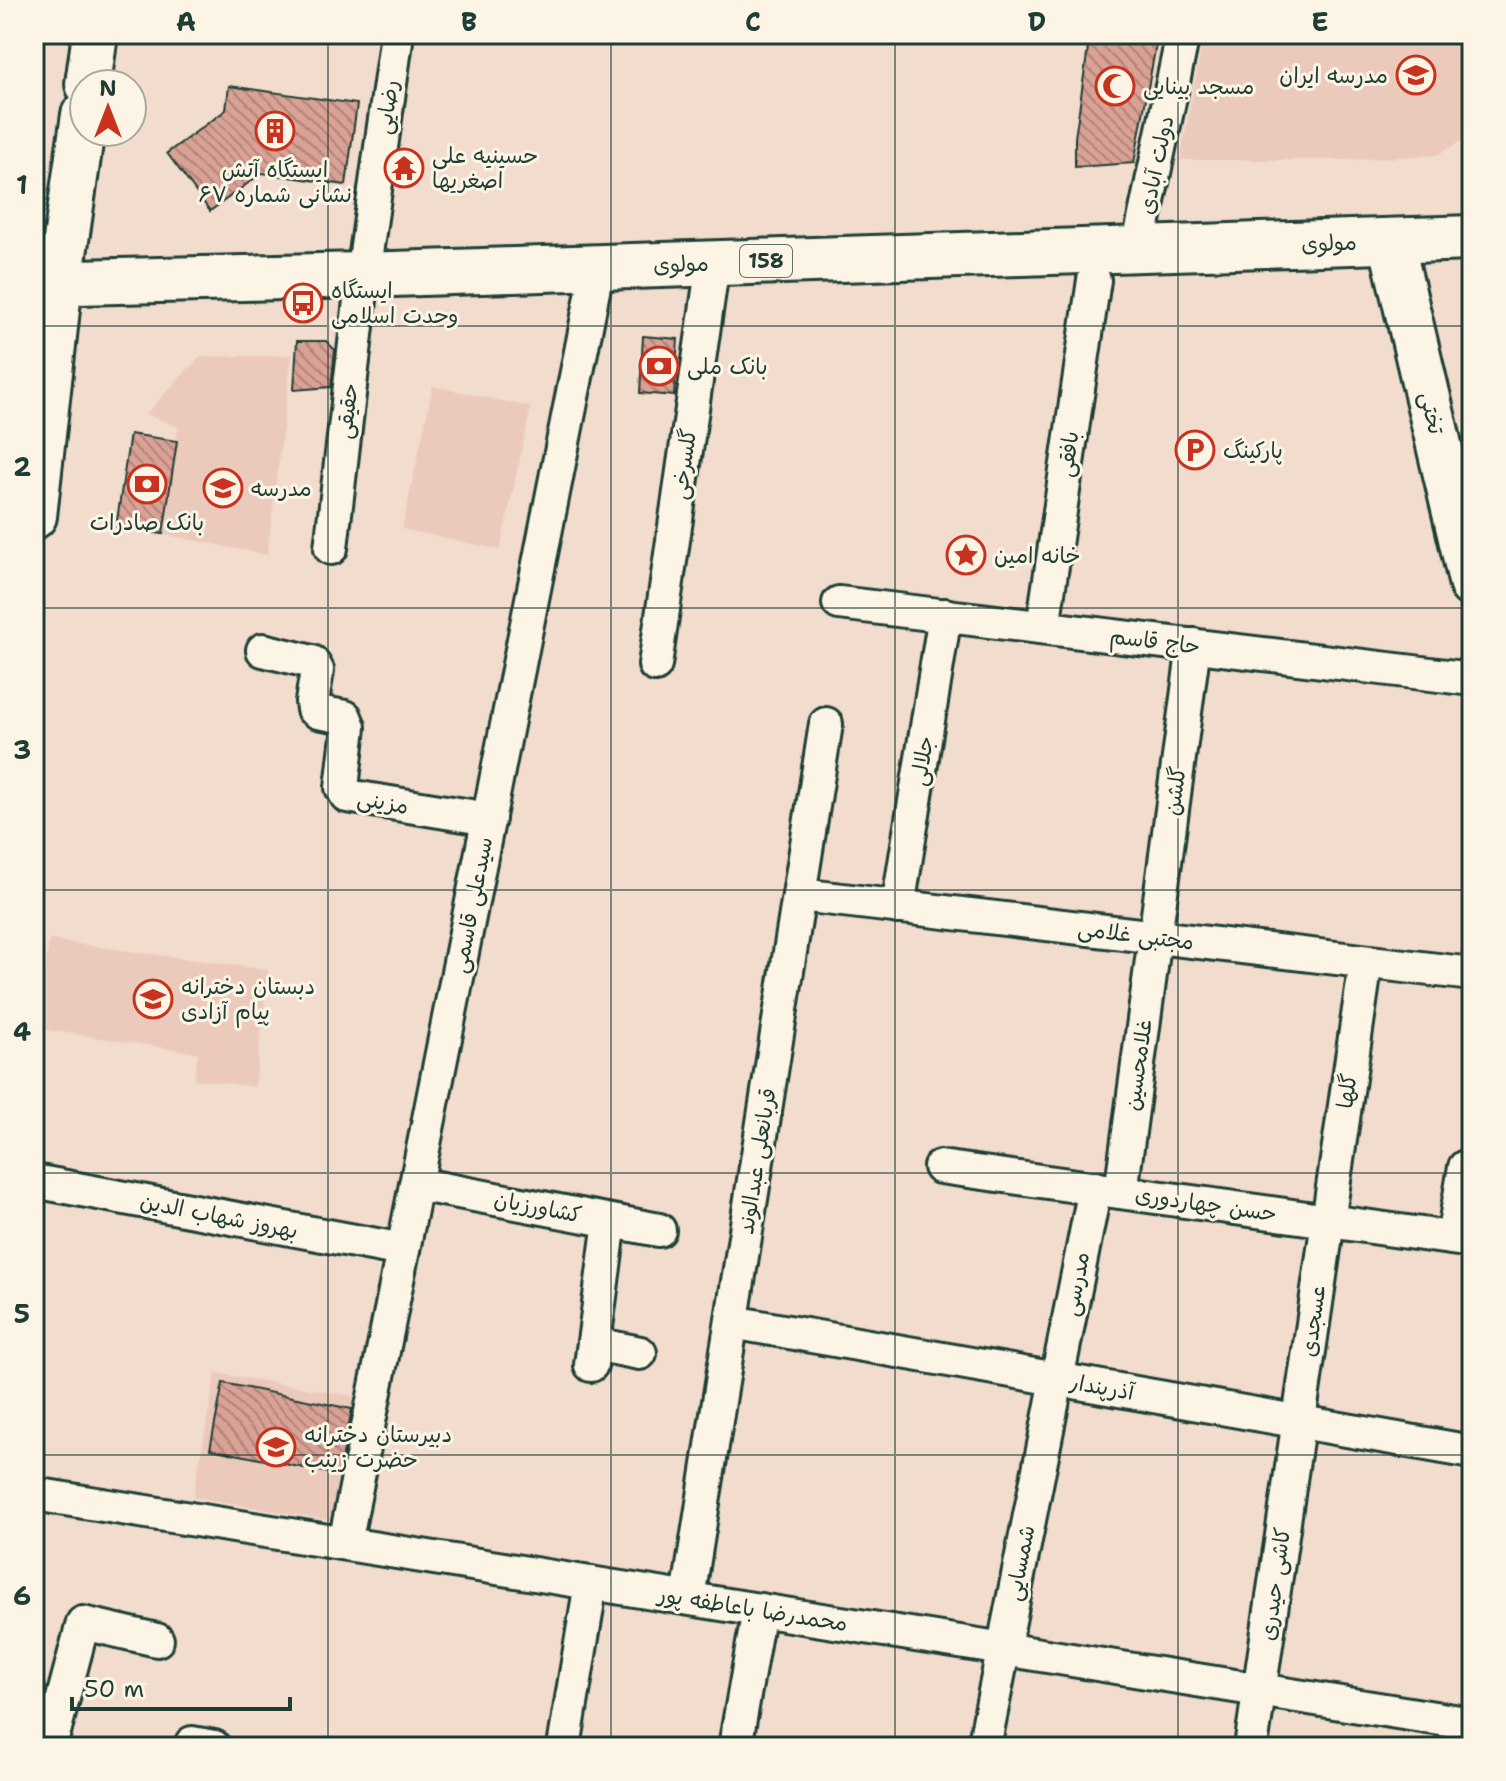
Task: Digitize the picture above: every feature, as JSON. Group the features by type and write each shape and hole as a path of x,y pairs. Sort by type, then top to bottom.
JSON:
{"main road":[{"path":"90,68 95,34"},
{"path":"34,516 47,283 77,148"},
{"name":"مولوی","path":"47,283 1472,238"},
{"name":"تختی","path":"1391,241 1472,585"}],"street":[{"name":"رضایی","path":"363,275 397,34"},
{"name":"دولت آبادی","path":"1138,249 1183,34"},
{"name":"گلسرخی","path":"655,665 713,263"},
{"name":"سیدعلی قاسمی","path":"345,1543 598,266"},
{"name":"حقیقی","path":"331,548 363,275"},
{"name":"بافقی","path":"1043,627 1094,280"},
{"name":"حاج قاسم","path":"839,603 1472,679"},
{"name":"جلالی","path":"898,907 945,615"},
{"name":"گلشن","path":"1155,937 1194,645"},
{"name":"مزینی","path":"263,650 312,662 317,670 313,709 345,717 348,721 342,788 347,796 489,819"},
{"name":"قربانعلی عبدالوند","path":"688,1598 826,724"},
{"name":"مجتبی غلامی","path":"800,895 1472,974"},
{"name":"غلامحسین","path":"1108,1190 1155,937"},
{"name":"گلها","path":"1328,1221 1366,962"},
{"name":"حسن چهاردوری","path":"940,1167 1463,1240"},
{"path":"1463,1240 1465,1167"},
{"name":"بهروز شهاب الدین","path":"34,1181 403,1250"},
{"name":"کشاورزیان","path":"416,1184 659,1230"},
{"name":"مدرسی","path":"1057,1379 1108,1190"},
{"path":"610,1221 592,1355 640,1353"},
{"name":"عسجدی","path":"1299,1422 1328,1221"},
{"name":"آذرپندار","path":"732,1322 1472,1452"},
{"name":"شمسایی","path":"984,1747 1057,1379"},
{"name":"کاشی حیدری","path":"1251,1747 1299,1422"},
{"name":"محمدرضا باعاطفه پور","path":"34,1494 1472,1724"},
{"path":"564,1747 591,1583"},
{"path":"735,1747 759,1610"},
{"path":"34,1745 48,1747 83,1623 157,1640"}],"shaded area":[{"path":"1204,34 1472,34 1472,116 1468,137 1437,155 1346,160 1180,160"},
{"name":"مدرسه","path":"292,355 267,555 163,534 178,427 146,414 199,357"},
{"path":"433,386 531,407 500,550 402,529"},
{"name":"دبستان دخترانه پیام آزادی","path":"49,940 268,970 255,1087 194,1079 198,1053 36,1028"},
{"name":"دبیرستان دخترانه حضرت زینب","path":"216,1373 359,1397 333,1521 193,1497"}],"building":[{"name":"مسجد بینایی","path":"1090,34 1158,34 1134,163 1075,167 1075,138"},
{"name":"ایستگاه آتش نشانی شماره ۶۷","path":"229,86 357,104 346,185 262,173 210,211 167,153 226,110"},
{"name":"بانک ملی","path":"643,336 678,339 674,396 640,393"},
{"path":"297,341 326,341 335,350 331,387 294,390"},
{"name":"بانک صادرات","path":"130,434 177,441 163,534 116,527"},
{"path":"223,1383 352,1409 339,1475 210,1449"}],"place":[{"name":"مدرسه ایران","path":"1416,75"},
{"name":"مسجد بینایی","path":"1115,86"},
{"name":"ایستگاه آتش نشانی شماره ۶۷","path":"275,131"},
{"name":"حسینیه علی اصغریها","path":"404,168"},
{"name":"ایستگاه وحدت اسلامی","path":"303,303"},
{"name":"بانک ملی","path":"659,366"},
{"name":"پارکینگ","path":"1195,450"},
{"name":"بانک صادرات","path":"147,484"},
{"name":"مدرسه","path":"223,488"},
{"name":"خانه امین","path":"966,555"},
{"name":"دبستان دخترانه پیام آزادی","path":"153,999"},
{"name":"دبیرستان دخترانه حضرت زینب","path":"276,1447"}]}
